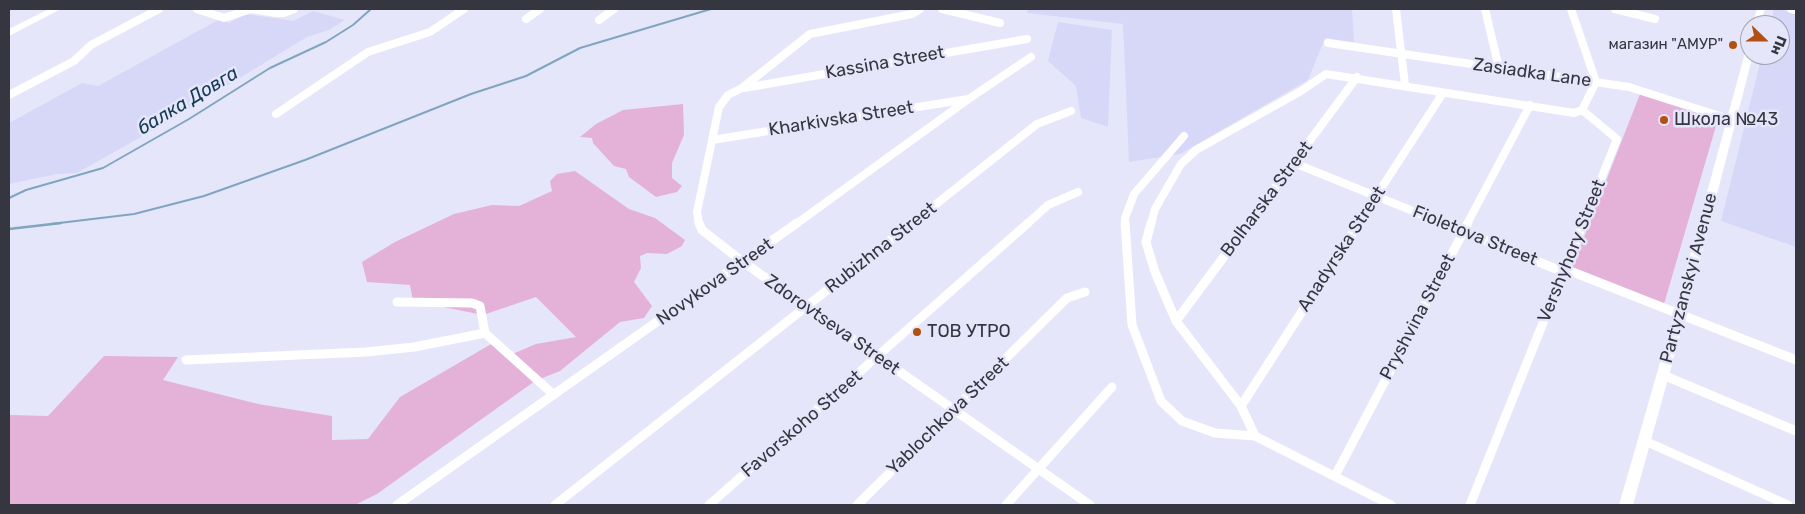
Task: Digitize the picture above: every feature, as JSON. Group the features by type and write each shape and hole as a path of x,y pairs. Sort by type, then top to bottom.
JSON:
{"main road":[{"path":"9,26 43,9"},
{"path":"9,33 56,9"}],"street":[{"path":"9,95 74,61 91,45 159,9"},
{"path":"197,9 224,18 251,9 276,13 284,13 294,9"},
{"path":"276,114 368,52 430,32 464,9"},
{"path":"526,19 540,9"},
{"path":"599,20 614,9"},
{"name":"Zdorovtseva Street","path":"920,9 912,14 810,34 742,88 728,95 719,107 697,212 698,221 702,230 743,262 1090,505"},
{"path":"942,9 1000,23"},
{"path":"1396,9 1405,85"},
{"path":"1485,9 1499,68"},
{"path":"1571,9 1596,82 1582,110"},
{"path":"1615,9 1655,19"},
{"path":"1791,9 1796,10"},
{"name":"Kassina Street","path":"742,88 1027,39"},
{"name":"Zasiadka Lane","path":"1328,43 1629,87 1732,120"},
{"name":"Novykova Street","path":"397,505 743,262 970,98 1031,57"},
{"name":"Partyzanskyi Avenue","path":"1626,505 1680,314 1746,65"},
{"name":"Zasiadka Lane","path":"1176,321 1154,272 1146,242 1155,209 1171,180 1181,164 1196,150 1301,91 1321,76 1332,74 1357,77 1443,93 1530,106 1574,112 1582,110"},
{"name":"Bolharska Street","path":"1176,321 1357,77"},
{"name":"Anadyrska Street","path":"1241,406 1443,93"},
{"name":"Kharkivska Street","path":"712,140 970,98"},
{"name":"Pryshvina Street","path":"1335,476 1530,106"},
{"name":"Vershyhory Street","path":"1470,505 1617,139 1582,110"},
{"name":"Rubizhna Street","path":"555,505 1037,124 1071,111"},
{"path":"1184,136 1134,194 1125,218 1132,325 1161,401 1182,421 1215,434 1255,436 1391,505"},
{"name":"Fioletova Street","path":"1294,163 1556,269 1565,269 1796,360"},
{"name":"Favorskoho Street","path":"709,505 878,357 1048,204 1078,192"},
{"name":"Yablochkova Street","path":"857,505 1067,298 1085,292"},
{"path":"397,302 472,303 480,306 485,333 554,395"},
{"path":"1176,321 1241,406 1255,436"},
{"path":"186,360 366,352 414,347 485,333"},
{"path":"1663,375 1796,430"},
{"path":"1006,505 1112,387"},
{"path":"1645,441 1788,505"}],"shaded area":[{"path":"1028,9 1352,9 1354,42 1325,38 1308,80 1180,154 1129,162 1123,24 1027,13"},
{"path":"1774,9 1796,12 1796,247 1721,221 1760,65 1790,65 1790,15 1772,15"},
{"path":"313,11 345,20 329,30 307,37 164,124 77,173 57,174 9,184 9,123 82,83 98,86 220,19 229,23 246,14 293,21"},
{"path":"1058,22 1112,30 1108,127 1081,118 1076,86 1048,61"},
{"path":"1640,94 1718,119 1664,304 1572,268"},
{"path":"683,104 684,135 672,163 672,178 682,186 677,192 656,197 629,177 626,169 614,166 593,143 592,138 580,137 596,124 623,110"},
{"path":"575,171 629,209 655,218 685,240 682,246 667,254 647,253 640,256 641,268 634,282 652,306 644,318 620,322 560,371 535,381 377,494 355,505 9,505 9,415 48,416 104,356 178,357 163,380 258,404 332,416 332,440 368,439 400,397 493,343 510,355 536,344 576,337 536,297 483,315 413,301 410,285 367,282 362,262 395,242 454,214 492,205 519,206 552,191 550,181 557,174"}],"waterway":[{"name":"балка Довга","path":"9,198 26,190 103,168 189,119 270,68 326,42 353,25 371,9"},
{"path":"51,224 134,214 204,196 305,160 471,94 526,76 580,48 711,9"},
{"path":"9,229 61,223"}],"place":[{"name":"магазин \"АМУР\"","path":"1733,45"},
{"name":"Школа №43","path":"1664,120"},
{"name":"ТОВ УТРО","path":"917,332"}]}
